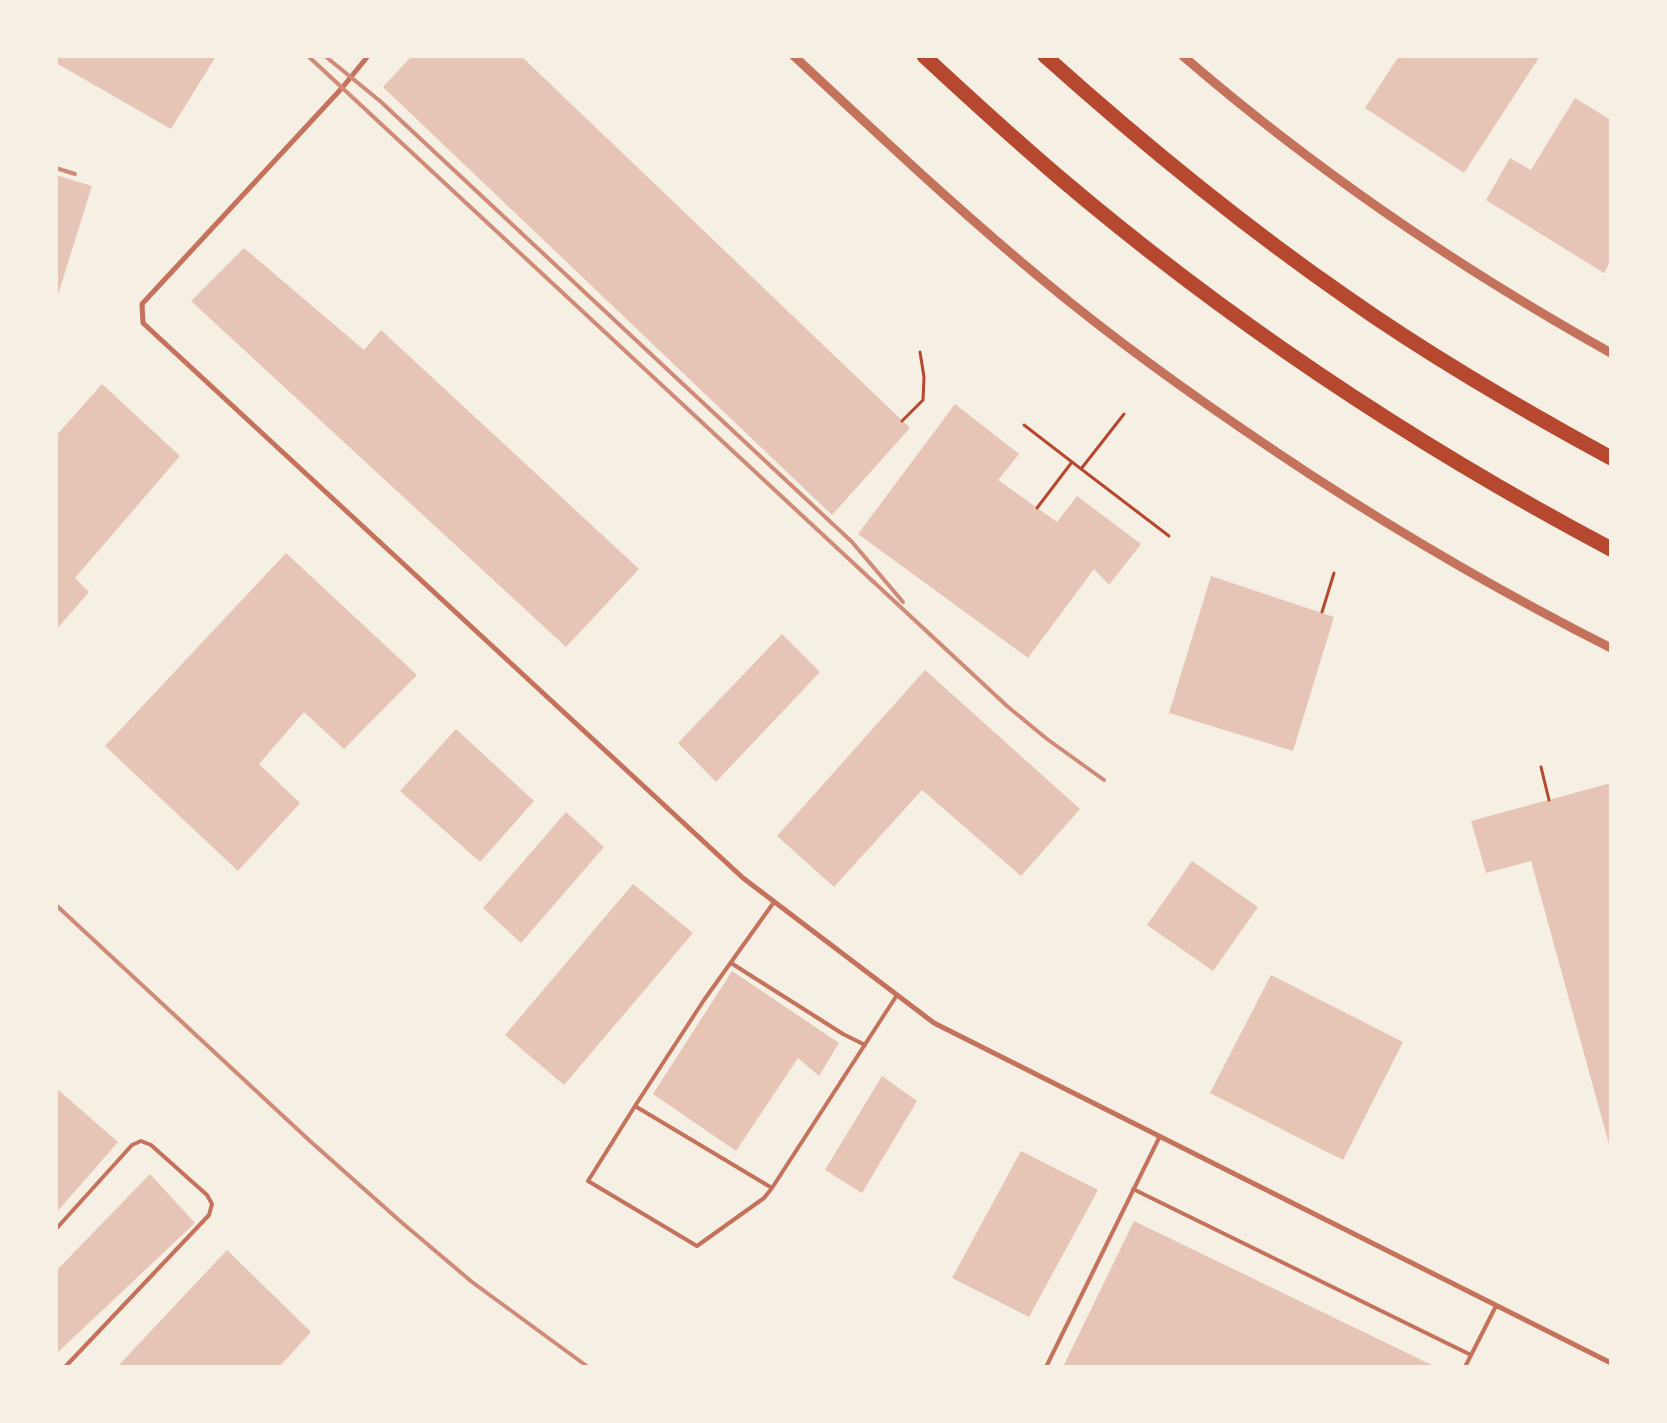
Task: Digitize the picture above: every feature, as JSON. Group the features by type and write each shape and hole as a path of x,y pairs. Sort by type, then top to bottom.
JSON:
{"highway":[{"path":"924,56 1067,184 1148,249 1256,330 1317,373 1440,452 1532,506 1611,549"},
{"path":"1045,56 1129,130 1207,194 1342,294 1462,372 1611,458"}],"street":[{"path":"368,56 342,88 142,304 142,323 735,871 934,1024 1611,1363"},
{"path":"794,56 934,186 1019,260 1094,321 1190,393 1282,456 1371,513 1494,586 1611,648"},
{"path":"1183,56 1282,137 1392,217 1488,282 1611,353"}],"lane":[{"path":"774,902 704,1000 588,1181 697,1246 764,1198 772,1188 897,995"},
{"path":"730,963 843,1034 865,1045"},
{"path":"635,1106 772,1188"},
{"path":"1046,1367 1160,1136"},
{"path":"56,1229 132,1145 141,1141 151,1145 207,1195 212,1204 209,1215 64,1367"},
{"path":"1133,1189 1472,1355"},
{"path":"1465,1367 1496,1306"}],"path":[{"path":"902,420 923,400 924,377 920,352"},
{"path":"1081,469 1124,414"},
{"path":"1024,425 1169,536"},
{"path":"1037,508 1072,462"},
{"path":"1322,612 1334,573"},
{"path":"1541,767 1549,800"}],"building":[{"path":"56,56 216,56 171,129 56,63"},
{"path":"412,56 521,56 910,428 832,515 383,87"},
{"path":"1399,56 1540,56 1464,173 1365,108"},
{"path":"1575,98 1611,120 1611,260 1604,273 1486,200 1510,158 1531,170"},
{"path":"56,175 92,186 57,298 56,298"},
{"path":"244,248 364,350 381,330 639,569 566,647 191,301"},
{"path":"102,384 180,456 75,578 89,592 56,630 56,436"},
{"path":"955,404 1019,454 998,480 1057,522 1077,496 1141,544 1109,585 1094,569 1028,658 858,534"},
{"path":"286,553 417,675 344,749 304,712 259,764 300,803 238,871 105,746"},
{"path":"1211,576 1334,617 1293,751 1169,713"},
{"path":"782,634 820,672 716,782 678,743"},
{"path":"925,670 1080,809 1021,876 922,790 834,887 777,836"},
{"path":"456,729 534,801 480,862 400,791"},
{"path":"1611,783 1610,1148 1531,861 1486,873 1471,821"},
{"path":"566,812 604,847 521,943 483,908"},
{"path":"1192,861 1258,907 1213,971 1147,925"},
{"path":"633,884 693,933 564,1085 505,1035"},
{"path":"732,971 839,1043 819,1076 798,1058 736,1151 653,1094"},
{"path":"1271,975 1403,1042 1343,1160 1210,1093"},
{"path":"882,1076 917,1101 862,1193 825,1170"},
{"path":"56,1088 118,1142 56,1213"},
{"path":"1021,1151 1098,1190 1029,1317 952,1278"},
{"path":"150,1174 195,1223 56,1354 56,1271"},
{"path":"1134,1221 1436,1367 1063,1367"},
{"path":"227,1250 311,1332 279,1367 117,1367"}],"railway":[{"path":"308,56 1007,706 1047,739 1104,780"},
{"path":"325,56 380,101 852,542 903,602"},
{"path":"56,168 75,174"},
{"path":"56,905 310,1141 400,1221 472,1282 588,1367"}]}
